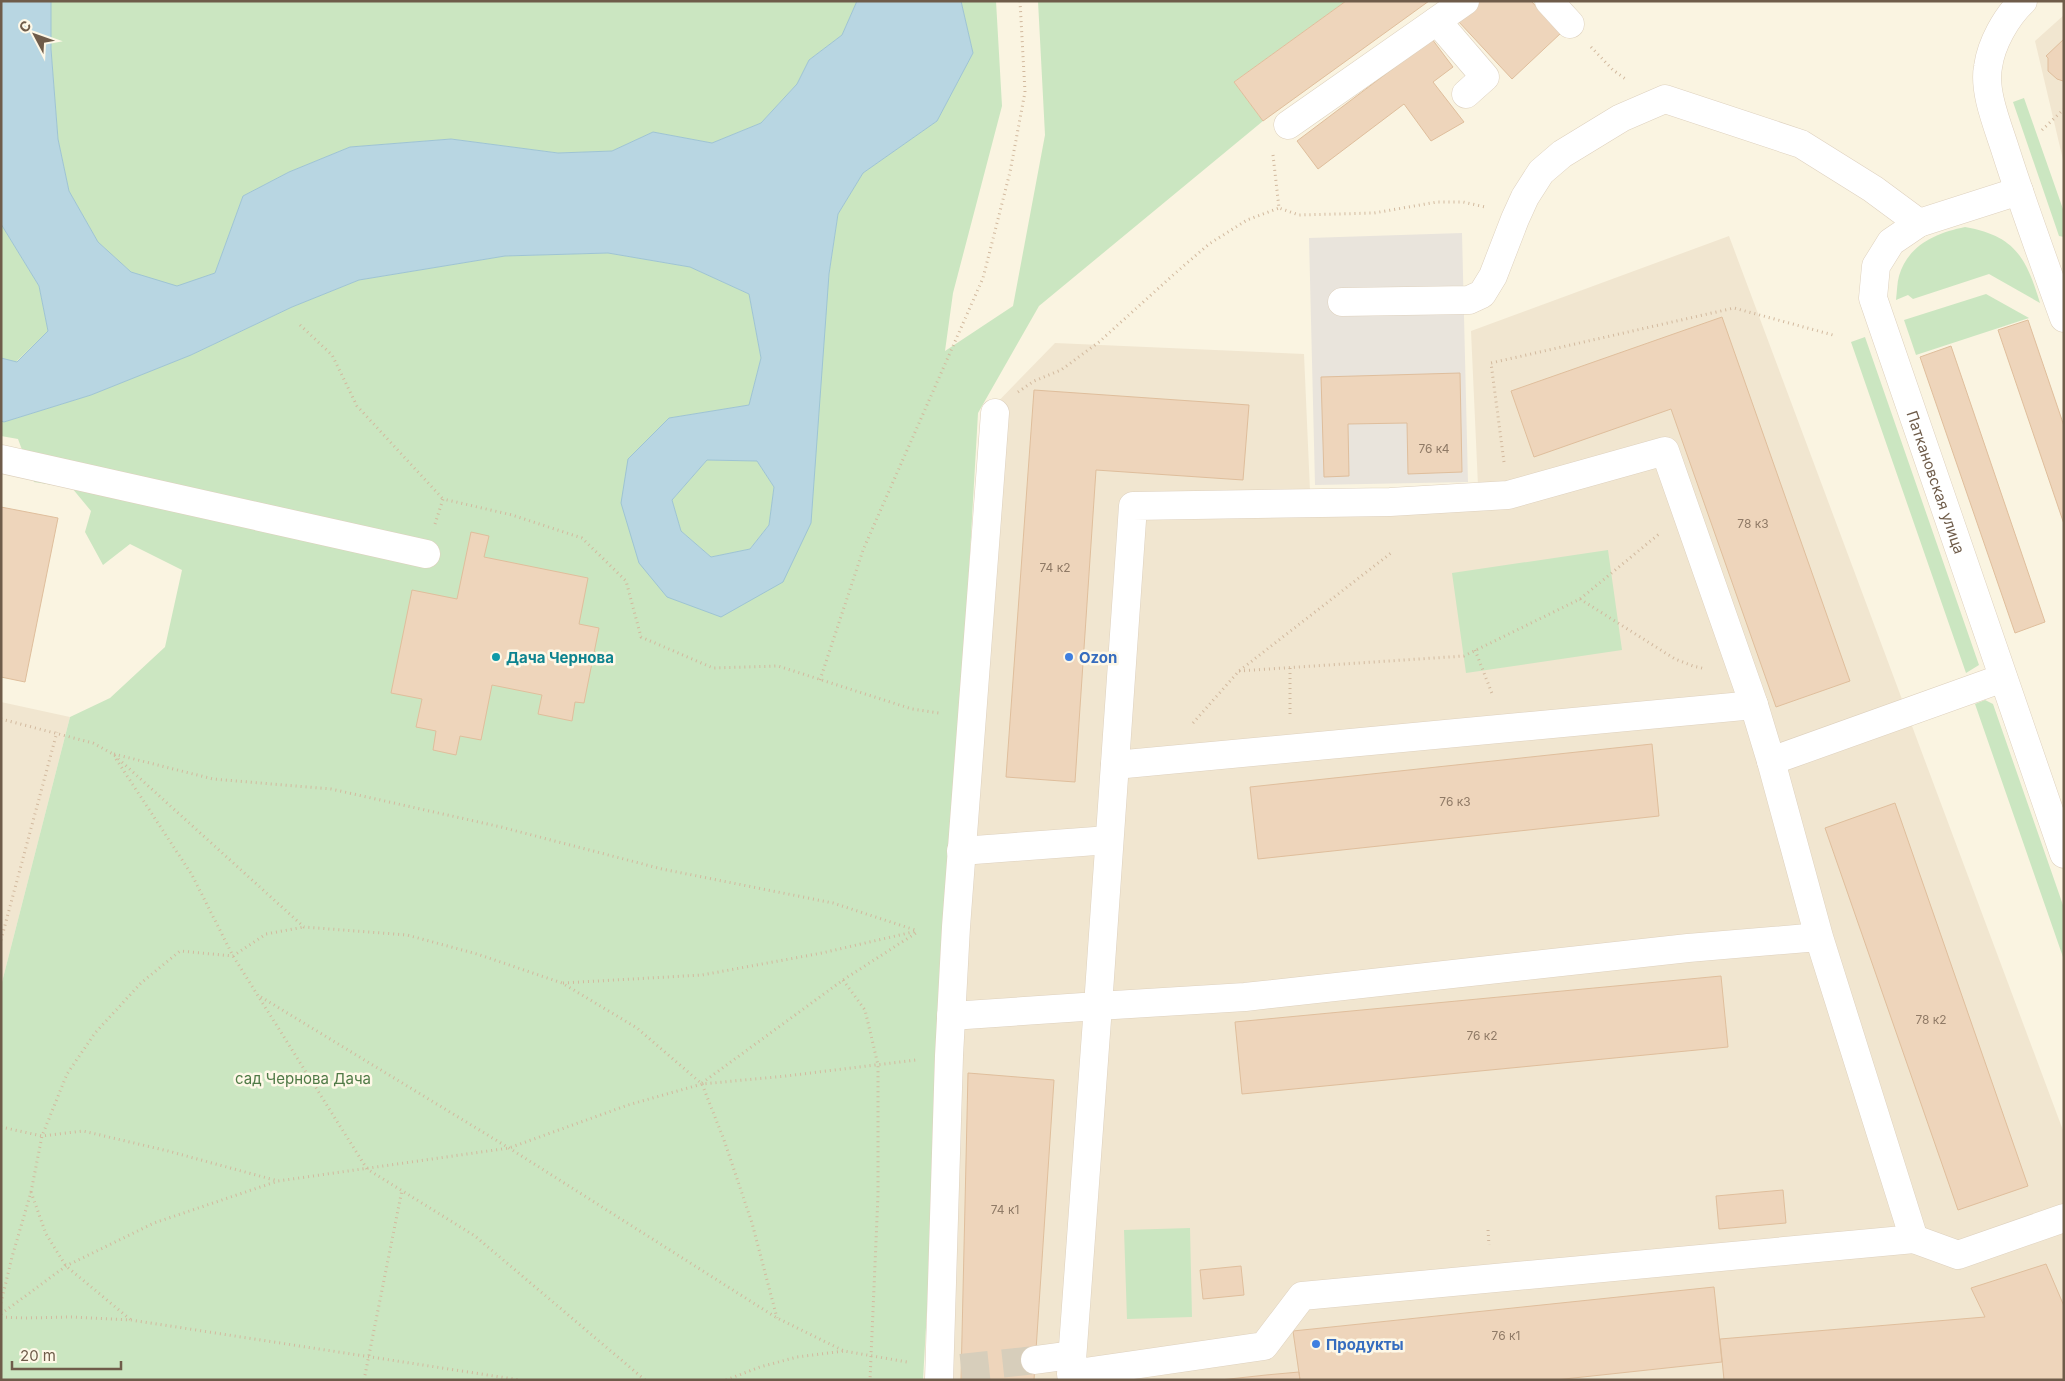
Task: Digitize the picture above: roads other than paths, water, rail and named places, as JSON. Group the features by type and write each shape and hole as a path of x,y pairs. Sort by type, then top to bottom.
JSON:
{"street":[{"path":"1288,125 1465,1"},
{"path":"1549,1 1570,24"},
{"path":"2023,1 2013,10 1997,41 1987,68 1990,101 2019,191 2054,256 2064,318"},
{"path":"1437,21 1485,77 1466,94"},
{"path":"1342,302 1469,300 1482,294 1493,276 1525,197 1541,172 1562,154 1621,118 1665,99 1800,144 1873,189 1919,223"},
{"name":"Паткановская улица","path":"2019,191 1919,223 1891,242 1876,266 1873,298 2064,854"},
{"path":"946,1372 951,1016 961,851 996,413"},
{"path":"1914,1239 1819,937 1772,761 1665,451 1508,495 1390,502 1133,506 1071,1374 1264,1346 1302,1296 1914,1239 1958,1255 2064,1218"},
{"path":"1,459 426,554"},
{"path":"1772,761 2003,678"},
{"path":"1114,765 1754,705"},
{"path":"961,851 1109,840"},
{"path":"951,1016 1246,997 1688,948 1819,937"},
{"path":"1035,1360 1072,1355"}],"water":[{"path":"1,1 51,1 51,49 58,139 69,191 98,242 131,272 177,286 215,273 243,196 289,172 350,147 451,139 558,153 612,151 653,132 712,143 761,123 797,84 809,60 842,35 857,1 961,1 973,53 937,121 863,173 838,214 829,274 811,523 783,582 721,617 667,597 639,563 621,503 628,459 669,418 749,405 761,358 749,294 690,267 608,253 505,256 359,280 292,307 191,355 91,395 4,422 1,421 1,358 17,362 48,331 39,286 1,224","holes":["707,460 757,461 774,487 769,525 750,549 711,557 681,531 672,500"]}],"tunnel":[{"path":"961,1368 1035,1360"}],"place":[{"name":"Дача Чернова","path":"496,657"},
{"name":"Ozon","path":"1069,657"},
{"name":"Продукты","path":"1316,1344"}],"park label":[{"name":"сад Чернова Дача","path":"303,1078"}]}
